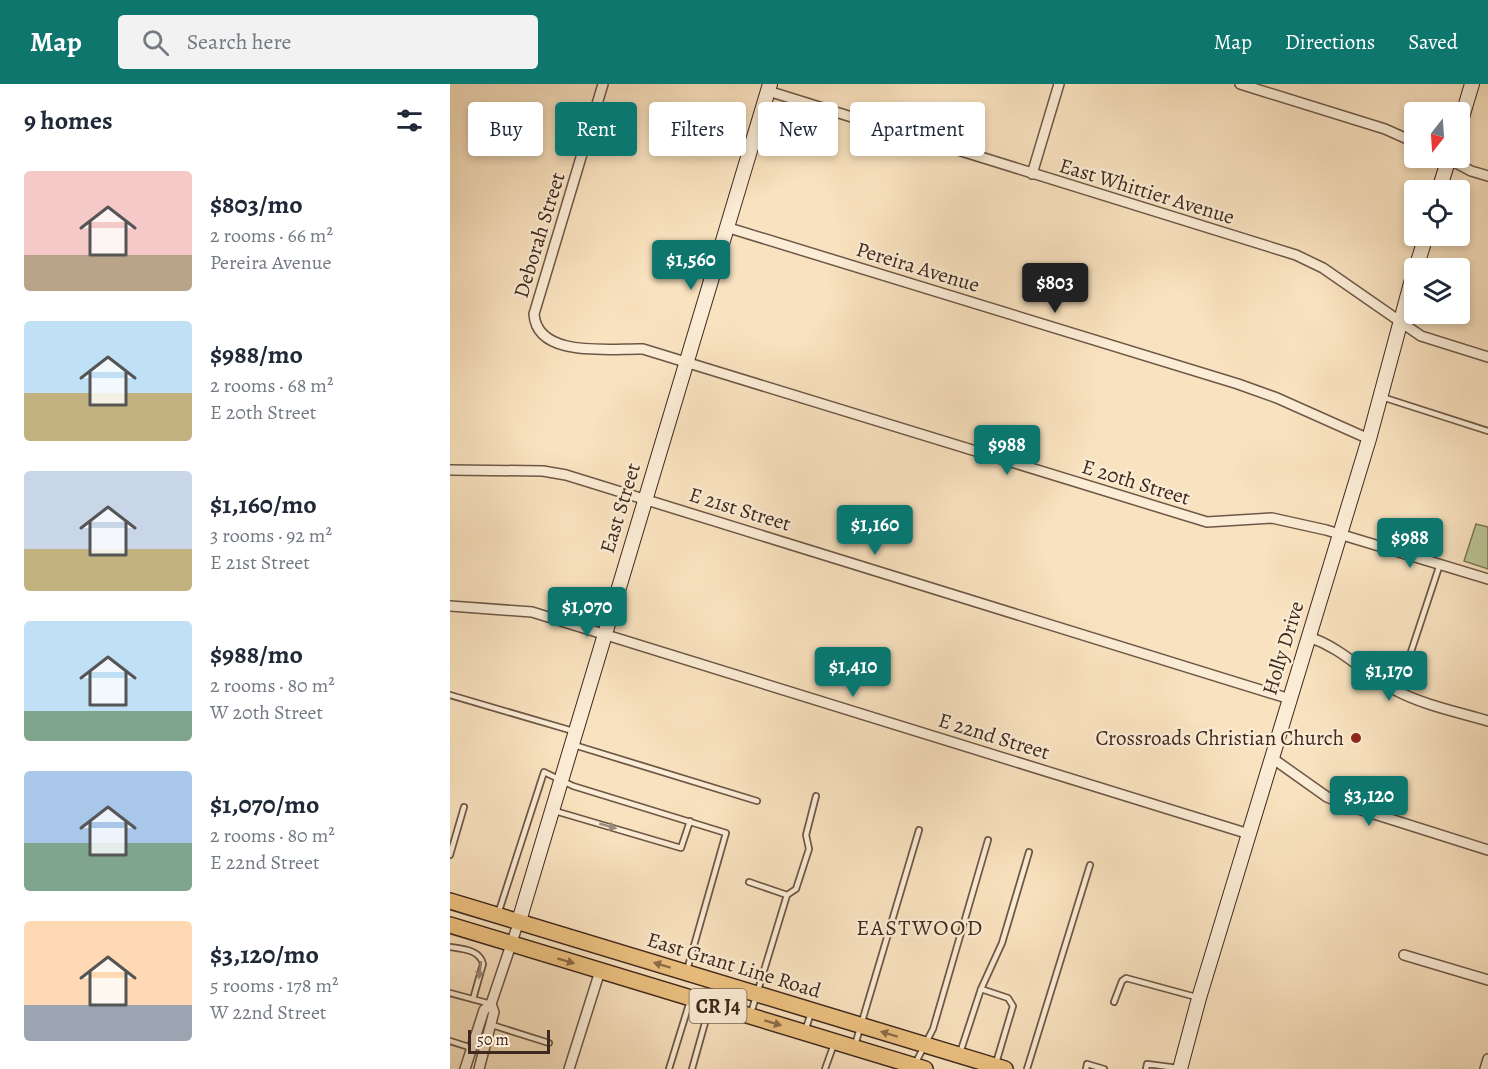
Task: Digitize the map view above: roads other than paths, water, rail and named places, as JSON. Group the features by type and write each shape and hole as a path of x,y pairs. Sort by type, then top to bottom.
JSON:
{"main road":[{"name":"East Grant Line Road","path":"450,901 1000,1068"},
{"name":"East Grant Line Road","path":"450,925 918,1068"}],"street":[{"name":"Deborah Street","path":"536,327 534,314 603,84"},
{"path":"1032,174 1059,84"},
{"path":"1240,84 1385,129 1404,138"},
{"path":"1467,102 1472,84"},
{"name":"East Whittier Avenue","path":"769,88 1032,174 1296,255 1323,268 1420,336 1488,357"},
{"name":"East Street","path":"491,1004 519,921 552,810 566,783 573,738 769,88"},
{"path":"1466,168 1488,176"},
{"name":"Pereira Avenue","path":"726,227 1238,384 1277,398 1315,418 1369,439"},
{"name":"Holly Drive","path":"1180,1069 1199,998 1369,439 1404,307"},
{"name":"E 20th Street","path":"536,327 547,338 577,349 643,349 1207,522 1272,518 1340,535 1488,579"},
{"name":"E 21st Street","path":"450,470 543,471 566,475 1290,699"},
{"name":"E 22nd Street","path":"450,606 532,612 1249,834"},
{"path":"1309,637 1332,645 1398,692 1488,721"},
{"path":"1272,758 1327,797 1349,807 1488,850"},
{"path":"1404,955 1488,980"},
{"path":"569,1069 600,971"},
{"path":"465,1069 484,1010 491,1004 494,1012 492,1024 479,1069"},
{"path":"1485,1069 1488,1059"}],"lane":[{"path":"1380,396 1488,431"},
{"path":"1398,692 1440,564"},
{"path":"450,695 758,801"},
{"path":"498,915 544,772 566,783 726,833 687,972"},
{"path":"750,1016 787,895 796,889 809,849 806,835 816,796"},
{"path":"450,855 464,807"},
{"path":"552,810 681,848 690,821"},
{"path":"854,1048 919,830"},
{"path":"918,1068 923,1044 933,1029 988,840"},
{"path":"959,1055 981,989 1002,943 1029,852"},
{"path":"1028,1069 1090,865"},
{"path":"749,882 787,895"},
{"path":"465,949 472,932"},
{"path":"450,947 465,949 476,954 483,964 473,999"},
{"path":"1114,1002 1122,981 1126,978 1199,998"},
{"path":"981,989 1008,998 1013,1006 1000,1068"},
{"path":"450,993 491,1004"},
{"path":"669,1069 691,998"},
{"path":"692,1069 710,1004"},
{"path":"804,1033 812,1010"},
{"path":"492,1024 549,1043"},
{"path":"450,1041 472,1048"},
{"path":"825,1069 834,1042"},
{"path":"1086,1069 1088,1064 1104,1069"},
{"path":"1146,1069 1147,1064 1180,1069"}],"place":[{"name":"Crossroads Christian Church","path":"1356,738"}],"district":[{"name":"EASTWOOD","path":"920,927"}]}
